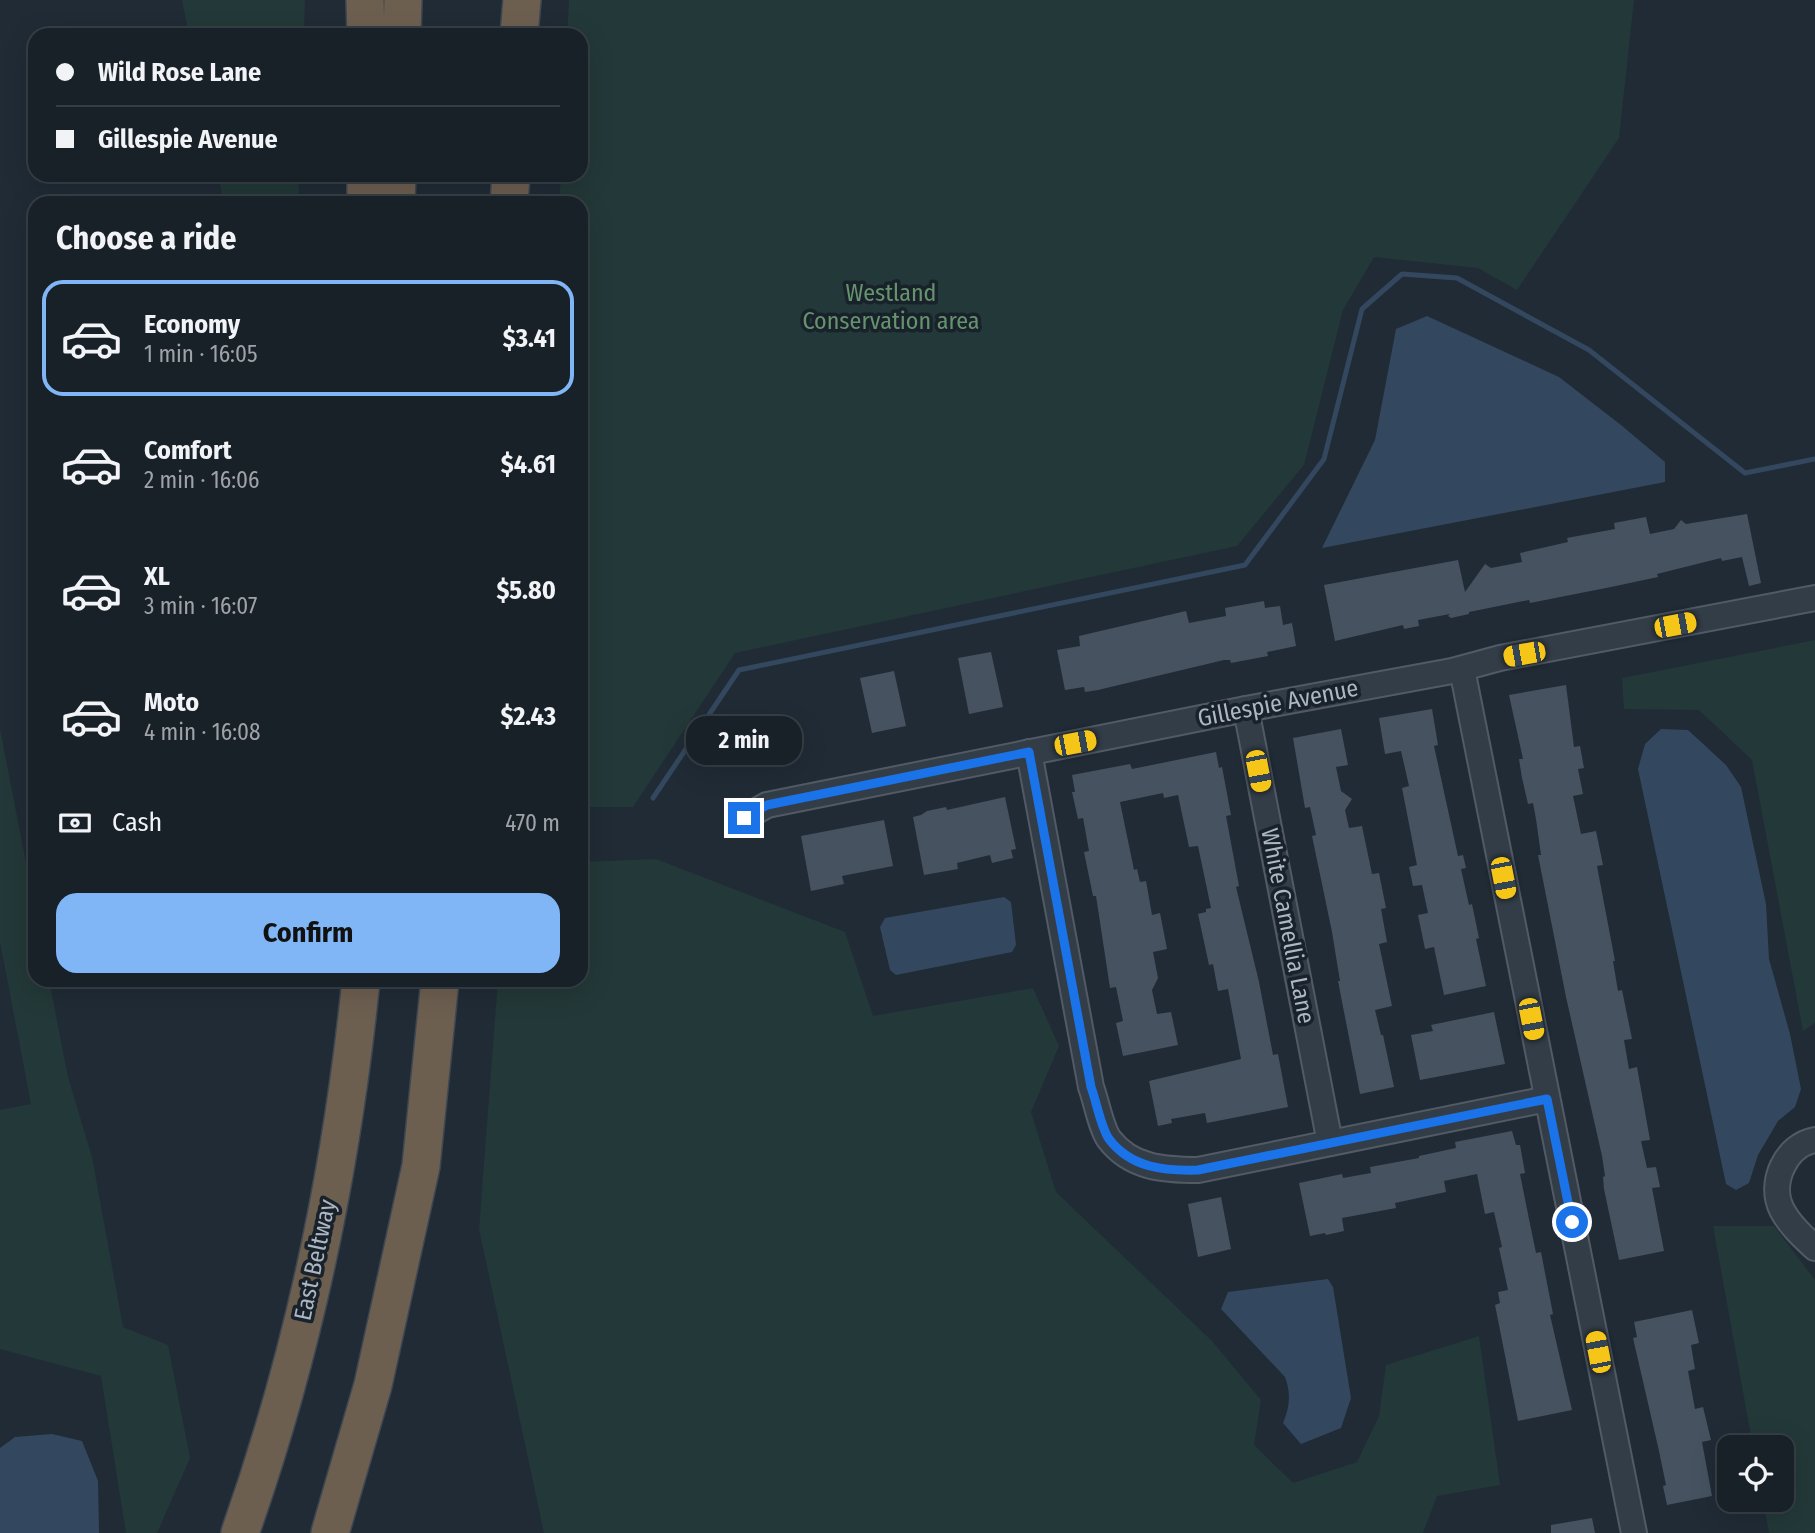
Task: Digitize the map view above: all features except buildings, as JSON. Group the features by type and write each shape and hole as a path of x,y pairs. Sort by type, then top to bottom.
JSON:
{"highway":[{"path":"365,0 366,28"},
{"path":"402,28 403,0"},
{"path":"500,28 501,0"},
{"path":"520,28 522,0"},
{"name":"East Beltway","path":"240,1533 267,1457 321,1237 344,1107 360,987"},
{"path":"330,1533 373,1385 422,1166 439,987"}],"street":[{"name":"Gillespie Avenue","path":"744,818 767,805 1462,668 1500,658 1815,598"},
{"path":"1462,668 1634,1533"},
{"name":"White Camellia Lane","path":"1246,709 1330,1143"},
{"path":"1029,752 1091,1087 1108,1138 1136,1162 1167,1170 1198,1170 1547,1099"},
{"path":"1815,1140 1804,1142 1787,1154 1777,1182 1780,1207 1794,1229 1815,1248"}],"green space":[{"path":"182,0 305,0 304,28 188,28"},
{"name":"Westland Conservation area","path":"569,0 1634,0 1619,138 1517,290 1478,268 1374,257 1343,310 1304,465 1237,546 735,653 633,807 588,807 588,196 560,196 560,182 588,182 588,28 567,28"},
{"path":"220,182 299,182 298,196 222,196"},
{"path":"1815,640 1815,1023 1803,1031 1752,760 1699,710 1624,709 1622,678"},
{"path":"0,729 28,873 28,987 50,987 68,1077 92,1157 123,1327 168,1345 190,1458 157,1533 126,1533 101,1376 0,1349 0,1110 31,1104 0,942"},
{"path":"656,859 845,932 873,1016 1033,988 1059,1046 1031,1112 1056,1192 1212,1341 1261,1400 1254,1445 1293,1483 1357,1462 1379,1416 1386,1365 1479,1336 1500,1485 1437,1496 1423,1533 544,1533 479,1229 497,987 588,987 588,862"},
{"path":"1713,1226 1774,1226 1815,1280 1815,1533 1769,1533 1765,1512 1794,1512 1794,1435 1751,1435"}],"water":[{"path":"1427,316 1559,377 1665,462 1665,482 1322,548 1375,440 1396,329"},
{"path":"1661,729 1688,730 1726,765 1741,787 1766,904 1769,959 1790,1034 1801,1089 1795,1107 1778,1121 1758,1155 1749,1183 1736,1190 1726,1184 1638,769 1645,744"},
{"path":"1004,897 1011,902 1016,945 1012,952 896,975 890,970 880,927 885,918"},
{"path":"1328,1279 1333,1287 1351,1398 1341,1428 1301,1444 1283,1423 1289,1400 1285,1377 1221,1309 1228,1292"},
{"path":"52,1434 82,1441 98,1481 99,1533 0,1533 0,1448 15,1437"}],"waterway":[{"path":"653,798 739,670 1245,565 1324,459 1362,309 1402,274 1457,278 1589,350 1745,473 1815,459"}],"route":[{"path":"744,818 767,805 1029,752 1091,1087 1108,1138 1136,1162 1167,1170 1198,1170 1547,1099 1572,1222"}]}
